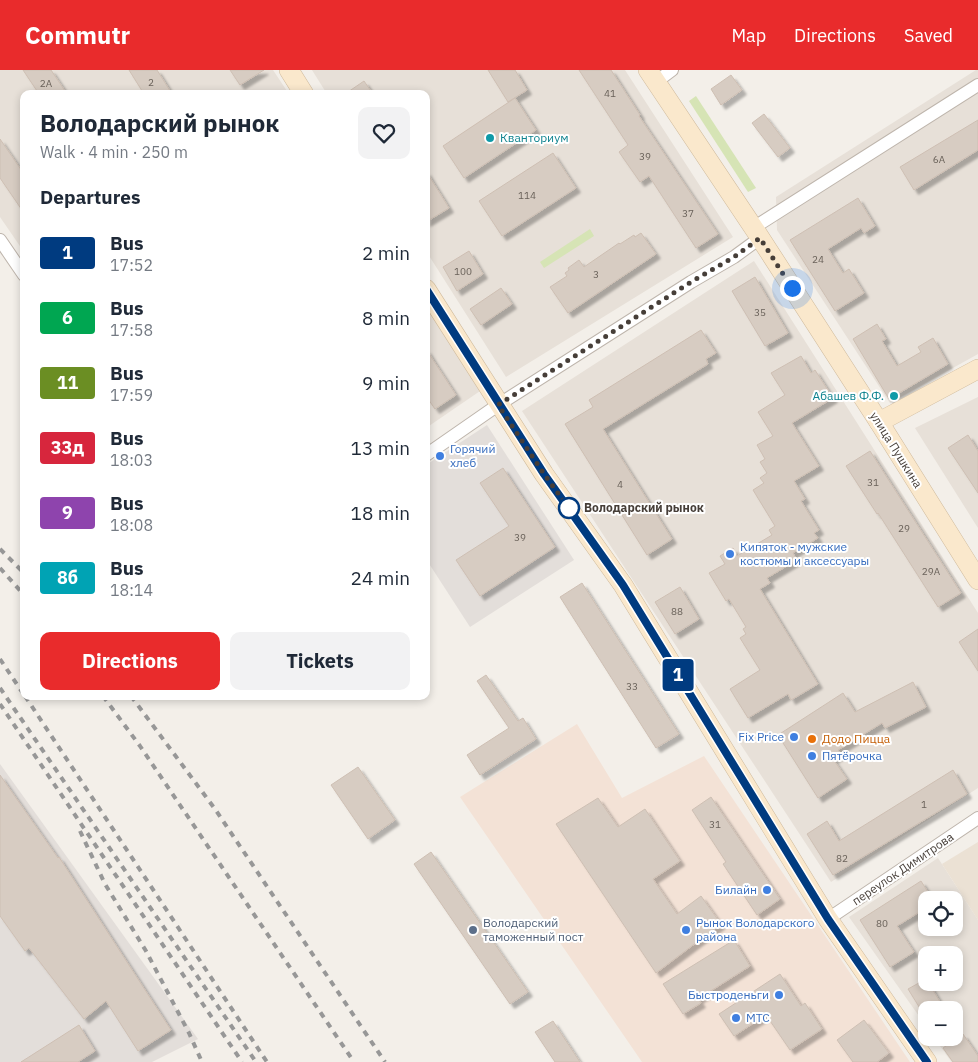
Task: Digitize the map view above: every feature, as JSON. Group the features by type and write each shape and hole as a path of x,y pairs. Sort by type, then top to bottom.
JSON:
{"main road":[{"path":"289,70 302,90"},
{"name":"улица Пушкина","path":"652,76 757,233 978,580"},
{"path":"430,295 498,405 544,474 623,585 828,919 927,1062"},
{"path":"879,422 978,369"}],"street":[{"path":"652,76 672,70"},
{"path":"430,451 498,405 691,282 734,257 757,233 978,85"},
{"path":"0,240 20,269"},
{"name":"переулок Димитрова","path":"828,919 978,818"}],"shaded area":[{"path":"0,70 273,70 286,90 20,90 20,246 0,217"},
{"path":"312,70 625,70 733,237 506,377 430,257 430,90 324,90"},
{"path":"978,70 978,354 890,403 777,230 776,197"},
{"path":"754,261 978,613 978,788 831,882 522,411"},
{"path":"430,309 483,389 430,425"},
{"path":"978,397 978,528 915,428"},
{"path":"487,425 574,560 470,627 430,565 430,462"},
{"name":"Рынок Володарского района","path":"577,724 622,798 704,756 910,1062 642,1062 460,797"},
{"path":"0,764 198,1039 152,1062 0,1062"},
{"path":"978,842 978,920 963,897 963,891 959,891 942,864"},
{"path":"938,858 959,891 918,891 918,936 963,936 963,897 978,920 978,1062 952,1062 940,1046 963,1046 963,1001 918,1001 918,1015 849,917"}],"green space":[{"path":"696,96 756,188 748,192 689,101"},
{"path":"590,229 594,236 544,268 540,262"}],"building":[{"path":"23,70 51,70 64,90 36,90"},
{"path":"129,70 157,70 170,90 142,90"},
{"path":"230,70 264,70 240,85"},
{"path":"488,70 515,70 527,90 508,102"},
{"path":"579,70 611,70 639,116 718,234 696,248 649,176 640,182 619,152 628,145"},
{"path":"731,75 742,90 721,105 711,89"},
{"path":"364,81 370,90 351,90"},
{"name":"Кванториум","path":"515,98 536,130 464,178 443,146"},
{"path":"764,114 790,148 778,157 752,123"},
{"path":"978,120 978,150 914,190 900,167"},
{"path":"0,139 20,168 20,207 0,178"},
{"path":"553,153 576,188 502,236 479,201"},
{"path":"430,177 449,208 430,220"},
{"path":"858,198 875,226 864,233 861,228 828,249 843,273 849,269 864,293 835,311 790,240"},
{"path":"641,233 656,254 568,313 550,287 567,276 565,273 569,270 568,268 579,260 584,267 619,243"},
{"path":"469,251 483,274 457,291 443,267"},
{"path":"755,277 788,333 765,346 732,291"},
{"path":"501,288 512,304 481,325 470,309"},
{"path":"877,324 886,339 882,341 897,366 921,352 918,347 933,338 948,364 889,399 853,339"},
{"path":"701,330 716,353 706,359 708,364 603,429 672,539 647,555 565,424 593,407 589,400"},
{"path":"430,355 456,395 435,409 430,402"},
{"path":"801,356 811,373 815,370 833,398 792,423 819,466 794,481 805,499 801,501 819,530 814,533 818,538 793,553 797,560 767,578 770,583 760,589 818,684 791,700 788,694 748,718 730,689 760,670 740,638 746,634 743,629 746,627 729,599 726,601 709,573 725,564 720,556 733,548 737,556 772,535 769,530 775,526 753,490 764,483 760,478 767,473 760,462 765,459 757,445 773,436 758,412 785,395 771,373"},
{"path":"968,435 978,451 978,493 948,448"},
{"path":"870,451 961,593 938,607 846,466"},
{"path":"503,468 555,547 480,596 456,560 509,526 480,483"},
{"path":"582,583 679,734 656,748 560,597"},
{"path":"680,587 699,619 675,634 655,602"},
{"path":"978,629 978,671 959,642"},
{"path":"486,675 518,721 523,718 536,739 480,775 467,755 509,728 477,681"},
{"path":"913,682 926,707 885,728 882,723 838,750 841,754 833,759 847,779 818,798 778,735 843,693 855,712"},
{"path":"358,767 395,820 368,839 331,785"},
{"path":"953,770 967,794 833,875 807,834 827,821 839,841"},
{"path":"0,775 59,857 171,1030 138,1051 106,1001 84,1019 29,948 25,951 0,916"},
{"path":"711,797 780,899 757,915 723,864 726,862 692,810"},
{"path":"598,798 618,827 645,809 680,861 653,879 677,914 701,896 721,924 656,973 556,824"},
{"path":"431,852 528,992 510,1004 414,864"},
{"path":"921,881 927,891 918,891 918,913 897,926 914,952 890,967 860,920"},
{"path":"734,940 750,966 698,999 701,1003 683,1014 663,984"},
{"path":"780,974 801,1006 805,1003 822,1029 790,1050 766,1015 734,1036 719,1014"},
{"path":"918,983 918,991 933,991 940,1001 918,1001 918,1005 908,989"},
{"path":"864,1020 889,1053 877,1062 853,1062 837,1040"},
{"path":"553,1021 580,1062 555,1062 535,1032"},
{"path":"79,1025 95,1051 78,1062 21,1062"},
{"path":"963,1034 978,1056 978,1062 953,1062 943,1048 946,1046 963,1046"}],"railway":[{"path":"0,549 20,569"},
{"path":"0,568 20,590"},
{"path":"0,659 20,689"},
{"path":"0,688 256,1062"},
{"path":"28,700 267,1062"},
{"path":"106,700 140,746 354,1062"},
{"path":"134,700 215,809 385,1062"},
{"path":"0,704 242,1062"},
{"path":"80,831 105,884 146,951 202,1062"}],"bus line":[{"name":"1","path":"430,295 498,405 544,474 623,585 828,919 927,1062"}],"place":[{"name":"Кванториум","path":"490,138"},
{"name":"Абашев Ф.Ф.","path":"894,396"},
{"name":"Горячий хлеб","path":"440,456"},
{"name":"Володарский рынок","path":"569,508"},
{"name":"Кипяток - мужские костюмы и аксессуары","path":"730,554"},
{"name":"Fix Price","path":"794,737"},
{"name":"Додо Пицца","path":"812,739"},
{"name":"Пятёрочка","path":"812,756"},
{"name":"Билайн","path":"767,890"},
{"name":"Володарский таможенный пост","path":"473,930"},
{"name":"Рынок Володарского района","path":"686,930"},
{"name":"Быстроденьги","path":"779,995"},
{"name":"МТС","path":"736,1018"}],"route":[{"path":"569,508 574,515 498,405 691,282 734,257 760,238 792,288"}]}
